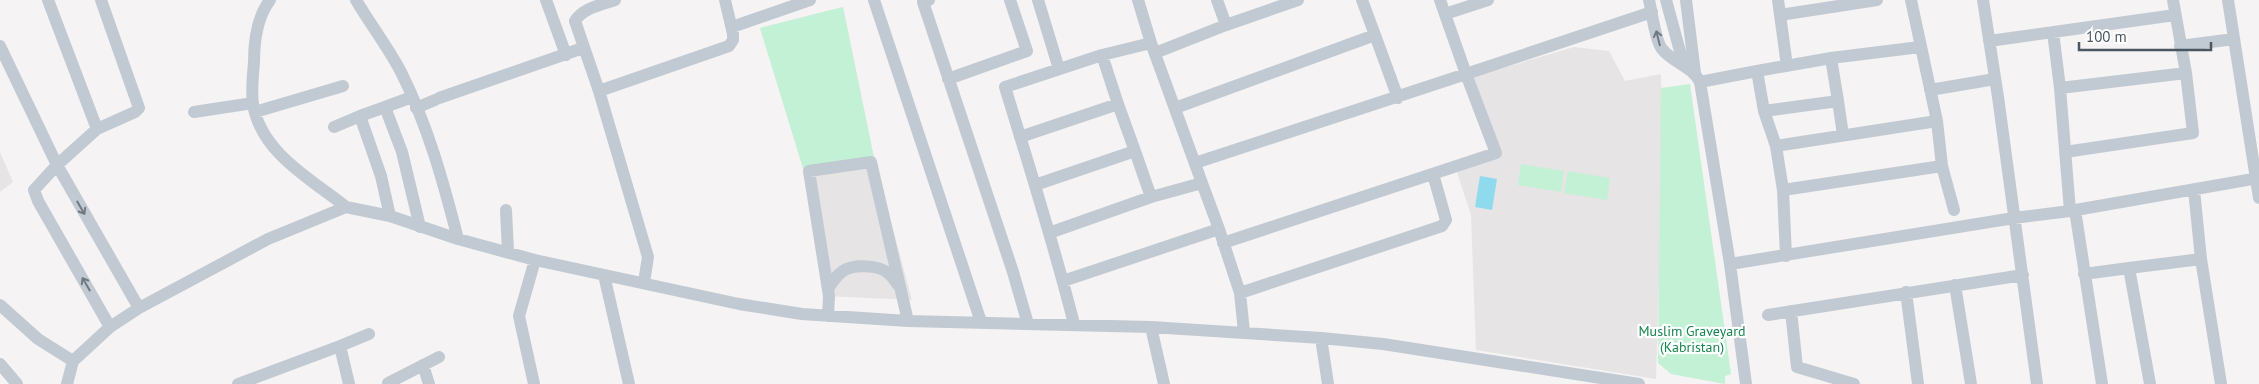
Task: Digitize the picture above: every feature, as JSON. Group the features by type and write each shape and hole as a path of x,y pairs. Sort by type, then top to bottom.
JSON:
{"street":[{"path":"48,0 97,129"},
{"path":"101,0 140,108 136,112 97,129 37,185 35,194 110,327"},
{"path":"270,0 261,18 254,46 254,107 266,137 299,174 323,188 346,207 390,216 458,240 604,275 644,282 739,304 802,314 908,321 1152,327 1321,338 1383,344 1639,384"},
{"path":"356,0 400,71 414,102 439,164 458,240"},
{"path":"546,0 566,55"},
{"path":"615,0 587,10 578,15 575,21 599,91 648,257 644,282"},
{"path":"599,91 725,48 734,40 725,0"},
{"path":"732,27 810,0"},
{"path":"874,0 981,322"},
{"path":"929,0 923,2 1013,272 1028,324"},
{"path":"948,79 1027,51 1010,0"},
{"path":"1038,0 1059,69"},
{"path":"1138,0 1153,48 1196,163 1240,293 1244,332"},
{"path":"1217,0 1226,25"},
{"path":"1074,324 1005,87 1102,55 1153,48 1298,0"},
{"path":"1362,0 1398,98"},
{"path":"1223,243 1496,153 1440,0"},
{"path":"1445,14 1488,0"},
{"path":"1666,0 1684,66"},
{"path":"1686,0 1697,77 1730,264 1746,384"},
{"path":"1778,0 1787,66"},
{"path":"1780,15 1878,0"},
{"path":"1911,0 1937,121 1942,166 1954,210"},
{"path":"1983,0 2023,275 2036,384"},
{"path":"2065,152 2194,133 2173,0"},
{"path":"2228,0 2258,179 2259,198"},
{"path":"1196,163 1398,98 1650,6 1660,47 1670,58 1684,66 1697,77 1757,71 1831,58 1920,47"},
{"path":"1989,41 2175,15"},
{"path":"2053,32 2072,211 2102,384"},
{"path":"1175,108 1375,35"},
{"path":"2180,46 2234,39"},
{"path":"0,46 57,165 139,308"},
{"path":"334,127 385,107 437,99 583,48"},
{"path":"1102,55 1151,197"},
{"path":"1831,58 1843,136"},
{"path":"1757,71 1764,111 1776,146 1783,190 1786,256"},
{"path":"2060,88 2186,73"},
{"path":"1930,90 1995,79"},
{"path":"194,112 254,107 343,86"},
{"path":"1764,111 1838,101"},
{"path":"1020,137 1118,104"},
{"path":"385,107 402,152 420,227"},
{"path":"360,116 381,176 390,216"},
{"path":"1776,146 1937,121"},
{"path":"1035,185 1135,151"},
{"path":"828,316 828,289 809,171 871,162 908,321"},
{"path":"1783,190 1942,166"},
{"path":"1240,293 1442,226 1446,220 1446,212 1433,174"},
{"path":"1730,264 2014,218 2072,211 2258,179"},
{"path":"1049,233 1151,197 1202,183"},
{"path":"2194,190 2201,259 2221,384"},
{"path":"67,384 74,361 110,327 139,308 268,239 346,207"},
{"path":"506,210 508,252"},
{"path":"1063,281 1219,228"},
{"path":"2084,274 2201,259"},
{"path":"534,384 519,316 535,260"},
{"path":"828,289 835,278 845,269 860,267 875,267 888,272 902,289"},
{"path":"2129,268 2150,384"},
{"path":"604,275 629,384"},
{"path":"1768,315 2023,275"},
{"path":"1955,285 1971,384"},
{"path":"1906,292 1918,384"},
{"path":"0,305 38,339 74,361"},
{"path":"1791,311 1798,367 1854,384"},
{"path":"1152,327 1164,384"},
{"path":"238,384 261,380 369,334"},
{"path":"1321,338 1328,384"},
{"path":"340,346 349,384"},
{"path":"388,383 439,358"},
{"path":"0,364 17,384"},
{"path":"423,365 429,384"}],"shaded area":[{"path":"843,7 874,158 912,300 824,296 803,168 760,28"},
{"path":"1574,47 1609,51 1625,81 1661,74 1662,182 1656,379 1476,350 1471,215 1457,172 1497,156 1469,78"},
{"path":"0,152 13,182 0,192"}],"green space":[{"path":"843,7 874,158 803,168 760,28"},
{"name":"Muslim Graveyard (Kabristan)","path":"1690,84 1731,374 1725,376 1725,384 1671,374 1658,363 1661,88"},
{"path":"1521,164 1564,171 1561,192 1518,185"},
{"path":"1568,171 1610,178 1607,200 1564,193"}],"water":[{"path":"1480,176 1497,179 1492,210 1475,207"}]}
